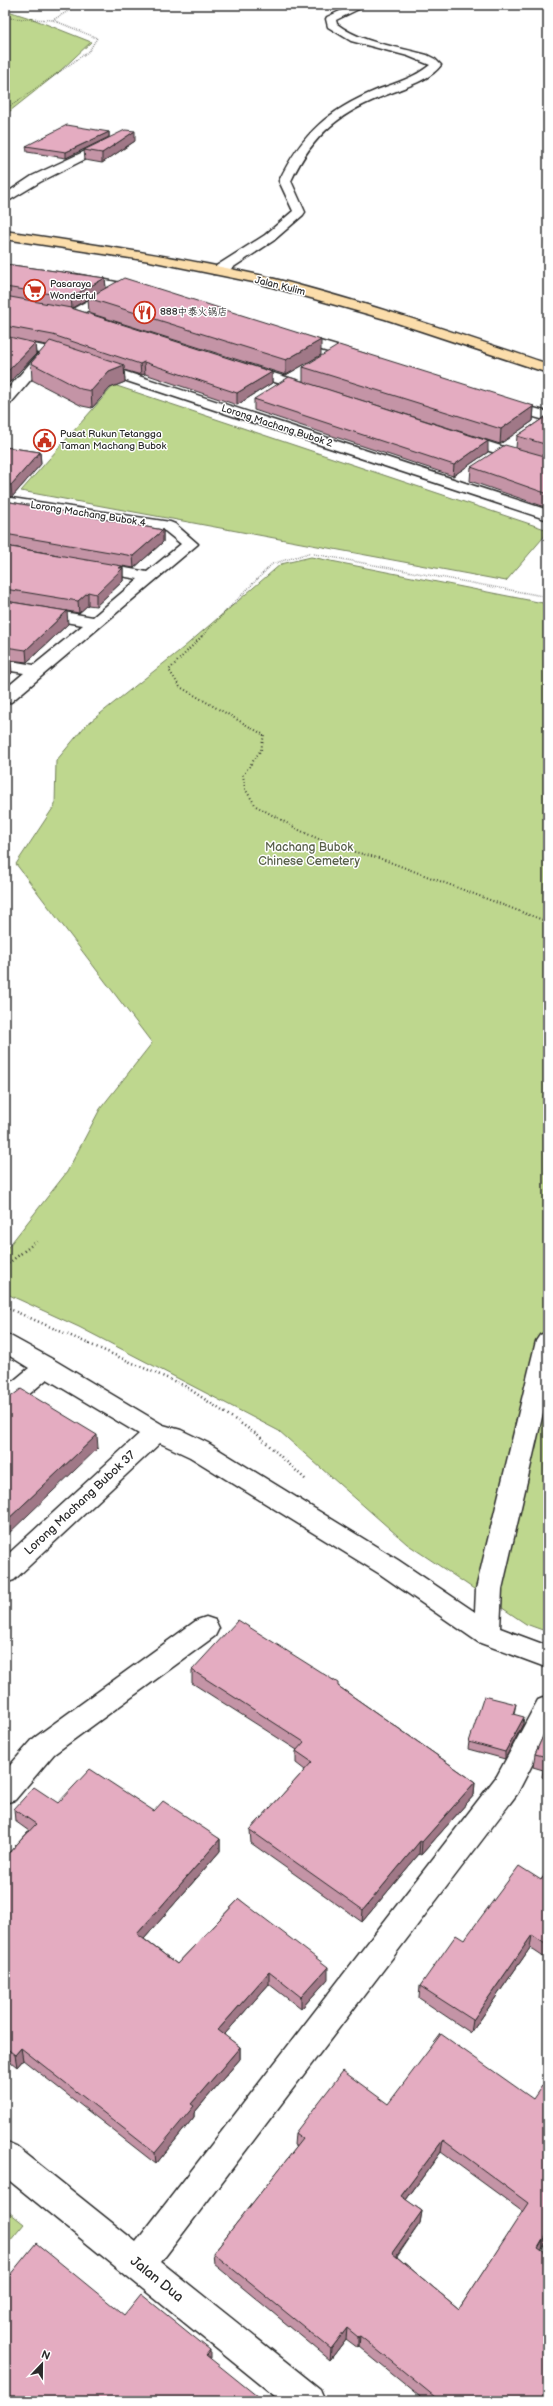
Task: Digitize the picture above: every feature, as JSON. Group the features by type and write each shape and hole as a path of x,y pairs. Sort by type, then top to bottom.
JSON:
{"main road":[{"name":"Jalan Kulim","path":"5,235 134,254 294,288 419,325 548,369"}],"street":[{"path":"218,271 269,238 299,212 285,181 293,162 307,139 331,118 373,95 402,86 426,74 436,65 434,60 426,56 383,48 354,39 332,25 331,19 338,14 362,5"},
{"path":"5,199 36,179 123,135"},
{"path":"60,276 123,286 153,295"},
{"path":"74,314 123,286"},
{"path":"58,311 88,318"},
{"path":"280,333 377,363"},
{"name":"Lorong Machang Bubok 2","path":"5,342 48,351 236,413 460,480 548,515"},
{"path":"5,400 48,351"},
{"path":"327,359 340,351"},
{"path":"229,363 325,394"},
{"path":"275,390 301,375"},
{"path":"496,401 548,417"},
{"path":"236,413 249,405"},
{"path":"535,429 548,420"},
{"path":"444,432 497,455 548,466"},
{"path":"497,455 516,442"},
{"name":"Lorong Machang Bubok 4","path":"5,502 170,527 190,544 151,577"},
{"path":"74,564 151,577"},
{"path":"5,698 151,577"},
{"path":"5,607 96,622"},
{"path":"5,665 39,671"},
{"path":"487,1634 489,1589 548,1341"},
{"path":"5,1342 156,1433 172,1437 199,1450 389,1567 487,1634 548,1657"},
{"path":"5,1402 46,1366"},
{"name":"Lorong Machang Bubok 37","path":"5,1573 156,1433"},
{"path":"5,1791 44,1746 206,1628"},
{"path":"140,2265 507,1785 548,1708"},
{"name":"Jalan Dua","path":"5,2156 308,2401"}],"path":[{"path":"53,20 78,5"},
{"path":"5,18 53,20 97,38 88,51 5,110"},
{"path":"548,597 309,553 272,564 169,670 180,687 264,735 261,750 243,775 245,789 256,806 303,832 339,848 394,863 548,922"},
{"path":"5,1266 37,1241"},
{"path":"5,1307 185,1386 258,1435 307,1482"}],"green space":[{"path":"5,10 33,19 91,42 58,73 5,115"},
{"path":"114,385 548,530 548,532 506,581 21,491"},
{"name":"Machang Bubok Chinese Cemetery","path":"311,557 548,604 548,1632 526,1624 407,1544 279,1431 79,1327 7,1294 5,1251 67,1172 100,1109 152,1043 16,864 55,805 56,761 86,725 183,648 281,564"},
{"path":"5,2209 24,2224 5,2247"}],"building":[{"path":"67,125 109,132 66,152 26,146"},
{"path":"125,130 135,131 102,153 84,150"},
{"path":"5,264 105,278 71,297 5,287"},
{"path":"124,278 321,340 286,360 88,298"},
{"path":"5,296 71,308 272,372 237,393 144,362 140,364 53,335 5,326"},
{"path":"5,336 35,343 5,374"},
{"path":"50,341 124,365 109,371 91,391 81,389 31,363"},
{"path":"339,345 534,406 501,429 303,367"},
{"path":"289,377 488,441 454,465 254,399"},
{"path":"548,415 548,445 517,436"},
{"path":"505,445 548,457 548,494 471,467"},
{"path":"5,447 40,452 11,485 5,484"},
{"path":"5,501 163,530 133,556 5,534"},
{"path":"5,546 122,566 119,568 123,568 96,594 88,592 78,601 5,589"},
{"path":"5,601 67,611 26,650 5,647"},
{"path":"5,659 11,660 5,666"},
{"path":"21,1389 97,1435 5,1522 5,1398 12,1396"},
{"path":"238,1620 338,1683 338,1686 475,1782 422,1842 420,1841 363,1910 250,1830 312,1762 296,1751 304,1742 192,1670"},
{"path":"484,1696 516,1704 513,1714 524,1717 505,1752 469,1742"},
{"path":"548,1725 548,1766 544,1764 547,1757 535,1754"},
{"path":"90,1769 154,1811 163,1801 220,1839 137,1934 177,1964 239,1899 328,1967 301,1997 269,1972 218,2030 240,2047 191,2104 194,2106 155,2153 21,2048 15,2055 5,2047 5,1857 36,1824 14,1809 34,1787 58,1803"},
{"path":"519,1866 541,1880 548,1870 548,1946 532,1935 473,2020 420,1986 456,1935 464,1940"},
{"path":"441,2034 533,2099 548,2077 548,2231 538,2248 548,2255 548,2401 440,2401 360,2336 358,2337 347,2328 331,2349 213,2253 303,2139 295,2133 343,2071 388,2104","holes":["443,2140 528,2203 459,2309 392,2253 422,2211 401,2196"]},
{"path":"36,2243 124,2315 141,2294 210,2350 206,2355 263,2401 5,2401 5,2281"}],"place":[{"name":"Pasaraya Wonderful","path":"34,290"},
{"name":"888中泰火锅店","path":"145,312"},
{"name":"Pusat Rukun Tetangga Taman Machang Bubok","path":"45,440"}]}
